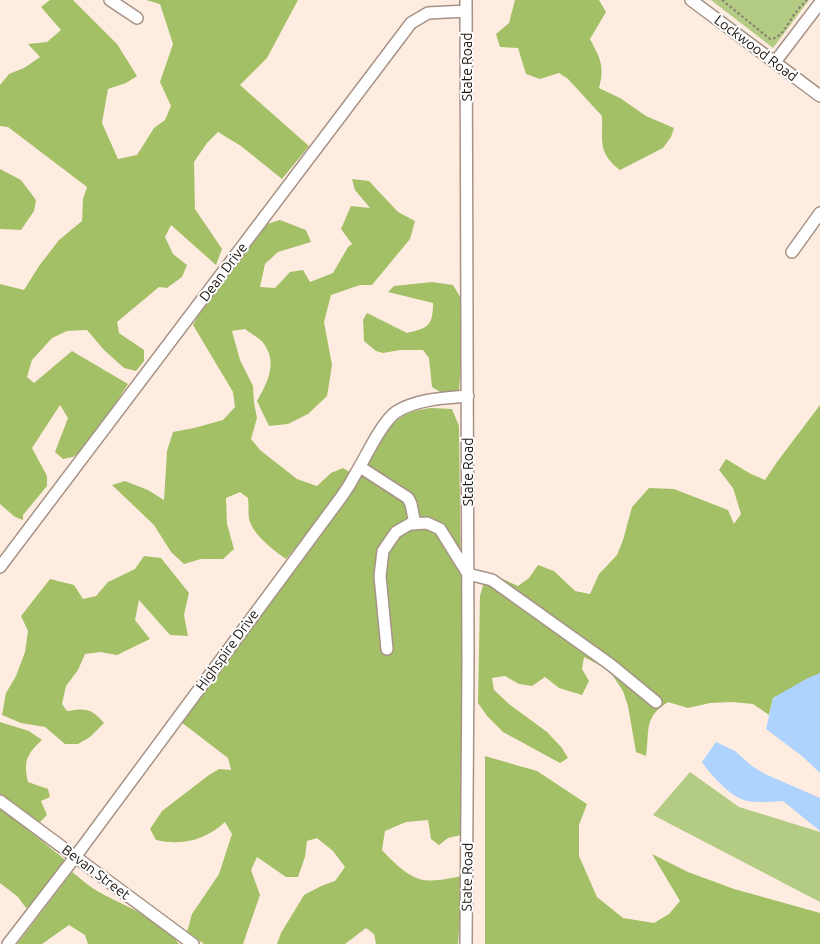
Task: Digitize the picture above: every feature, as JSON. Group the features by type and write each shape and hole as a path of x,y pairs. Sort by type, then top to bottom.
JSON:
{"street":[{"path":"110,0 137,18"},
{"name":"Lockwood Road","path":"691,0 820,96"},
{"path":"775,62 817,3"},
{"name":"State Road","path":"466,5 468,396 466,944"},
{"name":"Dean Drive","path":"0,567 411,23 428,13 466,5"},
{"path":"792,252 820,213"},
{"name":"Highspire Drive","path":"8,944 75,857 342,496 370,448 391,417 395,413 416,403 468,396"},
{"path":"360,467 408,498 415,524"},
{"path":"387,649 380,576 383,551 396,532 410,524 427,523 440,529 468,574 492,580 611,665 656,702"},
{"name":"Bevan Street","path":"0,801 193,944"}],"path":[{"path":"722,0 770,39 780,35 795,13 807,0"}],"green space":[{"path":"50,0 73,0 117,44 137,76 126,83 108,89 102,123 118,159 137,155 154,128 165,120 171,106 160,82 173,44 160,4 146,0 298,0 267,58 240,85 309,146 282,179 241,146 218,132 207,143 194,162 195,209 222,249 216,265 171,225 165,237 173,254 187,265 182,277 167,288 159,287 117,322 119,333 144,350 144,361 136,371 124,368 104,350 87,330 67,331 52,338 32,360 27,377 34,383 72,351 128,384 92,440 73,457 63,459 55,452 68,418 60,405 32,448 47,476 47,486 23,515 23,520 15,517 0,504 0,284 24,290 59,240 82,221 83,199 87,187 8,127 0,126 0,85 9,74 24,68 40,57 28,44 47,42 61,30 41,7"},
{"path":"515,0 599,0 606,12 590,39 600,62 602,74 599,88 620,98 646,116 674,128 671,137 663,148 620,170 613,164 604,152 602,116 568,79 559,73 540,79 526,74 518,48 500,47 496,34 509,23"},
{"path":"711,0 809,0 773,48"},
{"path":"0,169 21,180 36,200 34,211 21,230 0,229"},
{"path":"352,179 369,181 398,212 415,221 410,239 372,285 360,285 331,295 324,322 332,365 327,396 308,414 288,424 269,426 257,401 270,373 271,366 268,351 258,338 245,329 232,331 240,360 253,386 257,418 251,439 260,450 297,479 317,486 331,473 343,468 351,473 341,492 286,559 254,530 249,518 248,498 240,492 226,498 227,524 234,549 223,559 201,559 184,564 171,552 154,525 112,485 125,481 148,490 164,500 167,451 173,432 223,420 235,407 233,392 193,325 210,294 267,224 280,220 306,230 311,242 278,252 265,264 260,287 275,288 290,272 303,270 310,282 333,273 348,247 352,244 341,229 351,206 370,208 355,190"},
{"path":"432,282 453,285 462,300 459,391 442,393 432,387 429,358 423,350 400,350 383,353 376,351 364,341 363,320 367,313 407,333 428,325 432,317 433,303 388,292 394,286"},
{"path":"820,405 820,674 773,698 769,715 753,704 732,702 710,703 688,708 668,702 651,719 646,756 636,752 628,706 623,691 609,670 584,657 582,669 589,681 582,695 559,688 545,677 532,686 519,684 505,676 492,678 494,690 509,704 547,732 562,748 568,758 560,763 503,732 487,716 478,703 480,596 484,582 496,576 518,586 529,578 538,565 554,571 575,591 590,594 599,574 617,555 632,507 649,488 674,489 728,510 734,524 741,514 733,488 719,470 726,459 765,480"},
{"path":"431,408 452,409 459,426 462,670 461,835 448,838 439,845 431,839 428,820 406,822 385,831 382,850 404,871 419,879 436,880 463,876 458,944 376,944 374,934 366,928 345,944 277,944 281,933 304,895 335,881 345,867 333,851 317,838 307,841 305,857 298,877 286,877 257,857 251,870 260,895 243,944 204,944 187,932 192,914 219,874 232,834 225,822 202,837 184,842 166,842 156,840 150,829 162,811 209,775 219,769 231,770 228,758 181,722 360,479 374,450 386,431 411,412"},
{"path":"144,556 161,558 189,593 184,615 188,636 170,635 139,600 135,620 150,639 117,655 100,652 85,654 78,670 66,686 62,704 67,711 88,710 104,723 90,737 78,744 65,744 45,727 21,723 2,715 6,693 16,676 25,652 28,631 21,616 50,579 74,585 83,599 96,596 108,582 135,569"},
{"path":"0,722 29,731 42,740 30,754 26,763 28,782 48,789 50,797 41,801 47,815 38,824 0,796"},
{"path":"485,756 537,771 587,804 579,825 579,856 597,897 623,918 654,923 669,914 680,901 652,854 688,872 734,889 820,913 820,944 485,944"},
{"path":"690,772 739,807 820,832 820,902 653,815"},
{"path":"0,807 64,859 64,864 33,904 26,908 18,897 0,883"},
{"path":"72,872 104,895 151,919 179,944 88,944 85,935 69,925 42,944 17,944"}],"water":[{"path":"820,673 820,773 802,756 766,729 773,698"},
{"path":"716,742 735,751 752,766 765,774 820,798 820,831 783,801 761,802 743,800 729,791 702,762"}]}
